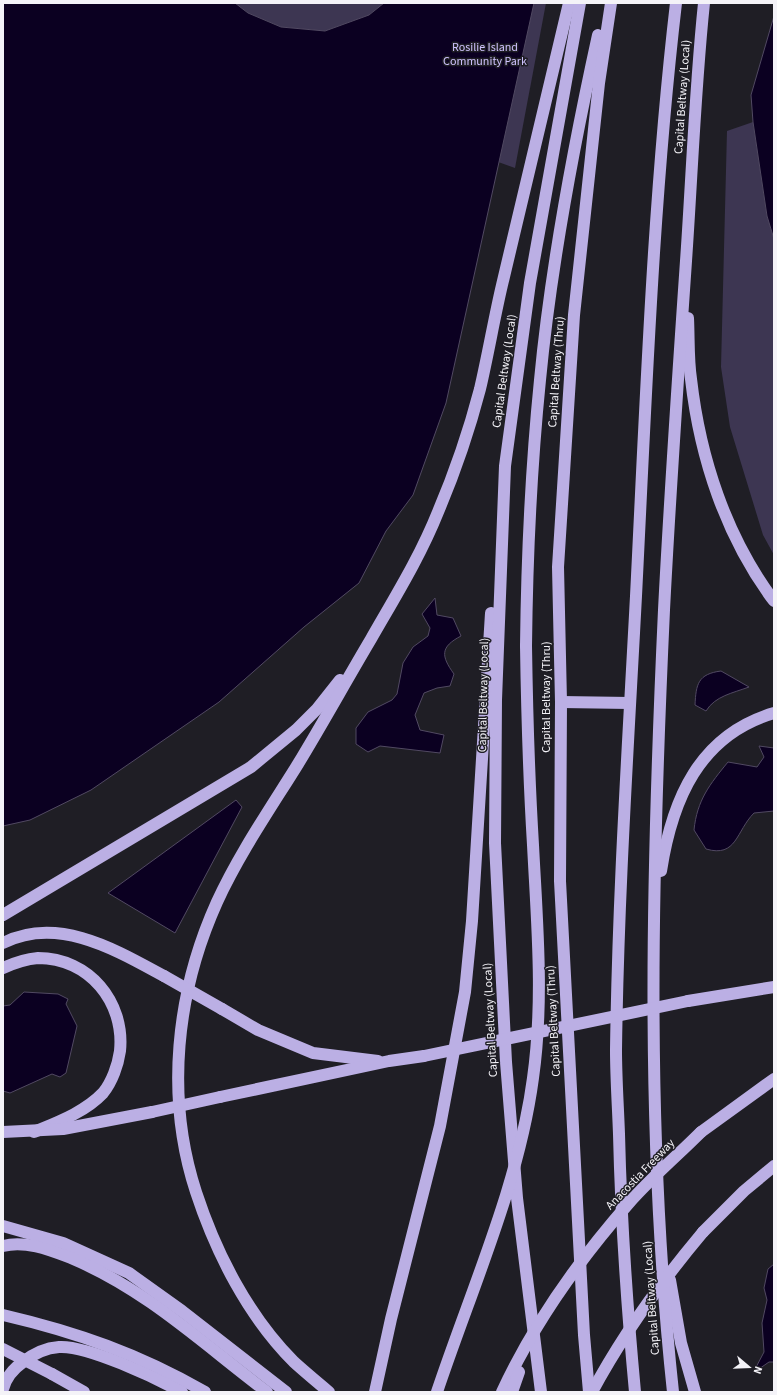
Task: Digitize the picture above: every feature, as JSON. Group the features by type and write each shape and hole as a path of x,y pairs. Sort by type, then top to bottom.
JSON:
{"highway":[{"path":"329,1392 292,1360 263,1326 232,1277 207,1227 190,1175 181,1126 178,1076 182,1024 190,980 202,940 218,900 243,854 305,754 403,586 422,550 439,510 468,429 480,387 502,285 569,3"},
{"name":"Capital Beltway (Local)","path":"541,1392 516,1190 506,1062 496,859 496,700 505,466 530,283 580,3"},
{"path":"437,1392 511,1180 525,1124 533,1078 539,1019 540,961 529,771 526,646 532,464 550,295 575,150 606,3"},
{"name":"Capital Beltway (Thru)","path":"590,1392 584,1335 560,881 561,702 558,567 574,316 599,83 611,3"},
{"path":"635,1392 629,1331 620,1185 616,1053 621,879 657,198 666,90 676,3"},
{"name":"Capital Beltway (Local)","path":"673,1392 666,1326 659,1212 656,1124 654,926 660,703 666,569 695,96 704,3"},
{"path":"686,260 690,377 696,416 706,460 718,500 740,547 774,601"},
{"path":"375,1392 440,1126 465,992 472,922 492,597 505,466"},
{"path":"3,915 251,767 275,749 317,709 373,636"},
{"path":"561,702 630,703"},
{"path":"654,926 668,840 674,816 689,780 705,757 728,734 751,721 774,713"},
{"path":"3,919 24,903"},
{"path":"3,943 12,939 39,933 65,934 93,941 114,950 164,976 265,1033 313,1053 338,1057 389,1061"},
{"path":"3,968 18,962 38,958 59,961 77,967 93,978 108,996 117,1016 122,1034 119,1057 114,1075 104,1092 88,1106 34,1132"},
{"path":"3,1132 34,1132 91,1125 389,1061 424,1056 688,1001 773,986"},
{"name":"Anacostia Freeway","path":"535,1329 572,1274 630,1202 700,1132 774,1079"},
{"path":"590,1392 633,1323 666,1276 703,1232 744,1191 774,1166"},
{"path":"659,1212 681,1343 695,1392"},
{"path":"3,1226 63,1243 129,1273 182,1311 286,1392"},
{"path":"3,1246 20,1244 59,1253 94,1268 123,1283 174,1319 267,1392"},
{"path":"3,1315 92,1339 145,1361 205,1392"},
{"path":"502,1392 535,1329"},
{"path":"512,1392 535,1329"},
{"path":"3,1388 12,1370 30,1356 45,1350 59,1347 75,1348 95,1354 182,1392"},
{"path":"3,1350 52,1374 84,1392"}],"green space":[{"path":"235,3 384,3 369,15 325,31 281,27 248,13"},
{"name":"Rosilie Island Community Park","path":"391,3 546,3 515,168 490,159"},
{"path":"753,122 767,216 774,239 774,555 763,535 730,427 721,367 727,131"}],"shaded area":[{"path":"3,3 235,3 248,13 281,27 325,31 369,15 384,3 534,3 446,403 413,495 386,531 359,583 304,627 219,702 91,790 30,820 3,826"},
{"path":"774,16 774,239 767,216 753,122 751,95"},
{"path":"435,598 437,615 453,618 461,636 449,644 445,652 447,662 454,674 450,686 437,688 424,693 415,715 420,730 444,735 440,753 380,746 368,752 356,744 356,728 368,712 392,700 397,694 403,663 413,647 428,636 430,628 422,614"},
{"path":"721,671 749,687 719,698 706,711 695,705 696,691 700,681 713,672"},
{"path":"759,746 774,748 774,811 754,813 735,841 724,850 716,851 706,849 694,830 698,810 705,793 728,762 757,767 764,757"},
{"path":"236,800 242,807 175,933 108,893"},
{"path":"24,992 58,994 68,999 66,1004 77,1026 66,1073 60,1077 52,1074 10,1093 3,1091 3,1006 10,1005"},
{"path":"774,1264 774,1362 769,1362 753,1373 764,1352 762,1323 767,1300 764,1288 768,1269"}]}
